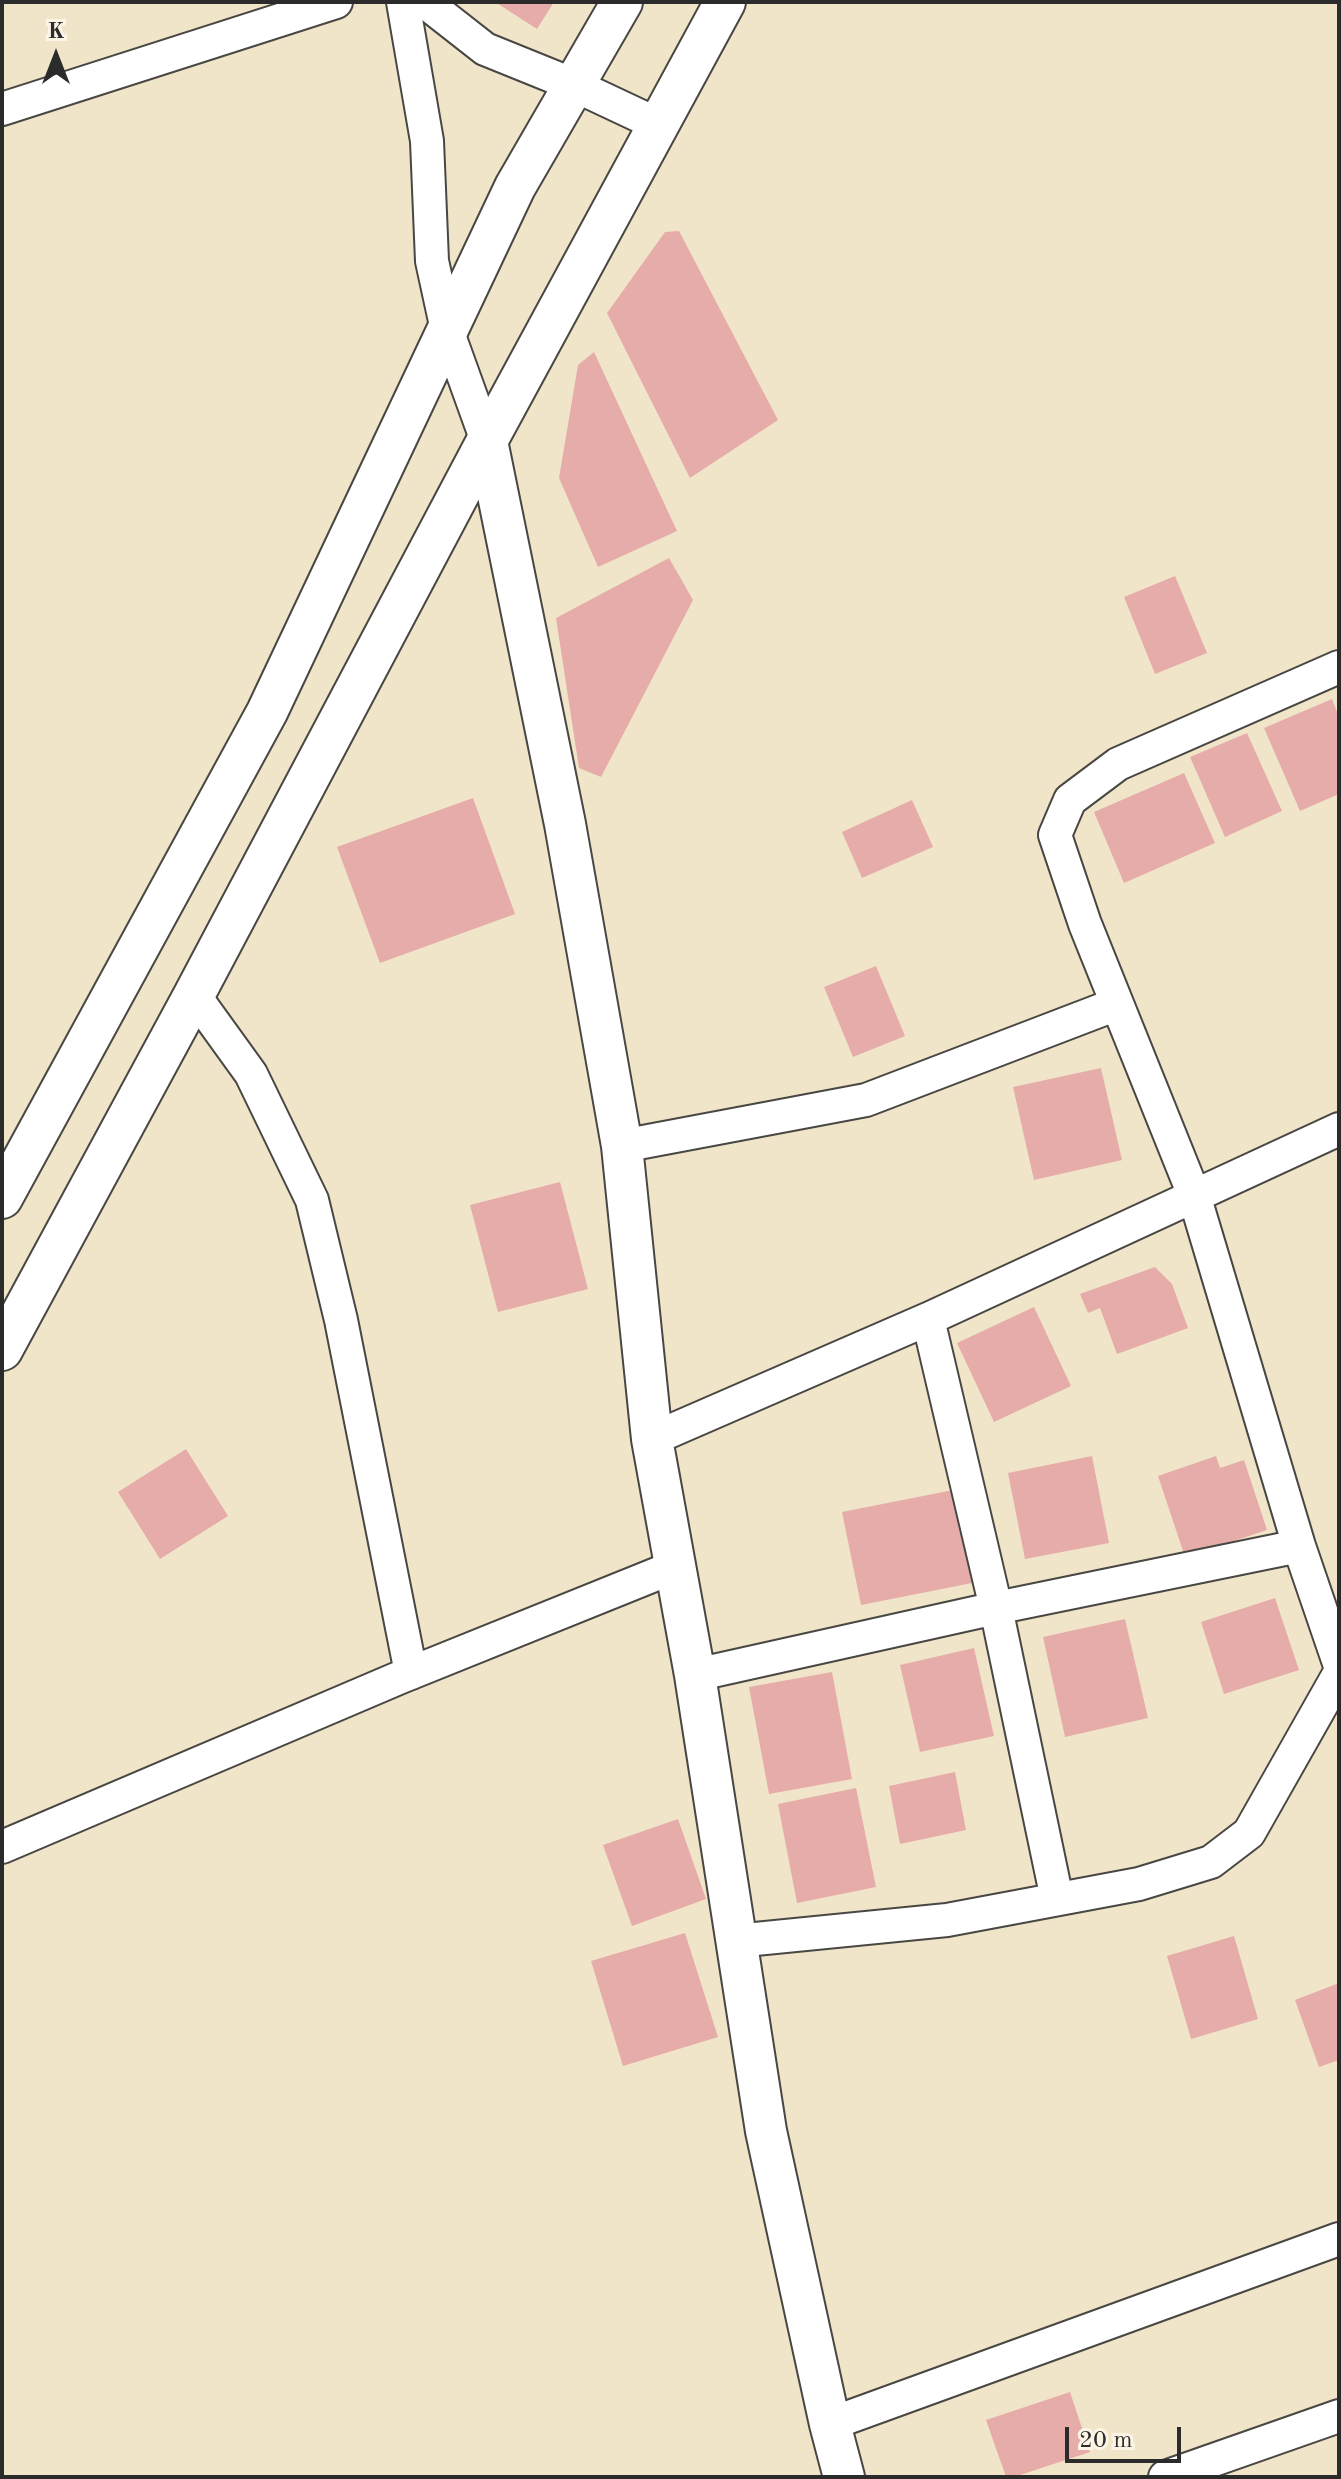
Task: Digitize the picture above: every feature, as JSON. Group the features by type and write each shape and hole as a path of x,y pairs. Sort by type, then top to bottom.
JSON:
{"street":[{"path":"2,109 336,2"},
{"path":"403,2 427,141 432,261 447,330 487,441 565,824 622,1146 652,1439 695,1675 766,2131 844,2477"},
{"path":"425,2 485,49 574,85 659,125"},
{"path":"2,1198 267,712 515,187 622,2"},
{"path":"2,1350 725,2"},
{"path":"1339,667 1118,764 1070,800 1055,835 1085,924 1194,1195 1299,1546 1339,1663"},
{"path":"194,995 251,1074 312,1200 341,1320 411,1673"},
{"path":"622,1146 866,1100 1117,1004"},
{"path":"652,1439 928,1319 1339,1129"},
{"path":"928,1319 996,1608 1057,1899"},
{"path":"695,1675 996,1608 1299,1546"},
{"path":"2,1847 411,1673 674,1567"},
{"path":"735,1941 947,1920 1139,1884 1211,1862 1249,1833 1339,1674"},
{"path":"830,2424 1339,2239"},
{"path":"1165,2477 1339,2416"}],"building":[{"path":"495,2 554,2 537,29"},
{"path":"679,231 778,420 690,478 607,313 665,232"},
{"path":"594,352 677,531 598,567 559,478 578,365"},
{"path":"669,558 693,600 601,777 579,768 556,618"},
{"path":"1175,576 1207,653 1155,674 1124,597"},
{"path":"1332,699 1339,717 1339,794 1300,811 1264,728"},
{"path":"1247,733 1282,811 1225,837 1190,757"},
{"path":"1184,773 1215,843 1124,883 1094,812"},
{"path":"473,798 515,914 380,963 337,847"},
{"path":"912,800 933,847 862,878 842,832"},
{"path":"876,966 905,1036 853,1057 824,987"},
{"path":"1101,1068 1122,1160 1034,1180 1013,1087"},
{"path":"560,1182 588,1289 498,1312 470,1205"},
{"path":"1155,1267 1172,1284 1188,1328 1117,1354 1100,1308 1088,1313 1080,1294"},
{"path":"1034,1307 1071,1386 994,1422 957,1343"},
{"path":"186,1449 228,1516 160,1559 118,1492"},
{"path":"1092,1456 1109,1543 1025,1559 1008,1473"},
{"path":"1216,1456 1220,1468 1244,1460 1267,1530 1185,1557 1158,1476"},
{"path":"953,1490 972,1583 861,1605 842,1512"},
{"path":"1275,1598 1299,1670 1224,1694 1201,1622"},
{"path":"1125,1619 1148,1718 1065,1737 1043,1637"},
{"path":"974,1648 994,1736 920,1752 900,1665"},
{"path":"832,1672 852,1779 769,1794 749,1687"},
{"path":"955,1772 966,1830 900,1844 889,1786"},
{"path":"856,1788 876,1887 797,1903 778,1804"},
{"path":"678,1819 706,1899 632,1926 603,1845"},
{"path":"685,1933 718,2037 623,2066 591,1961"},
{"path":"1234,1936 1258,2019 1191,2039 1167,1956"},
{"path":"1339,1983 1339,2060 1319,2067 1295,2000"},
{"path":"1070,2392 1090,2452 1006,2477 986,2420"}]}
